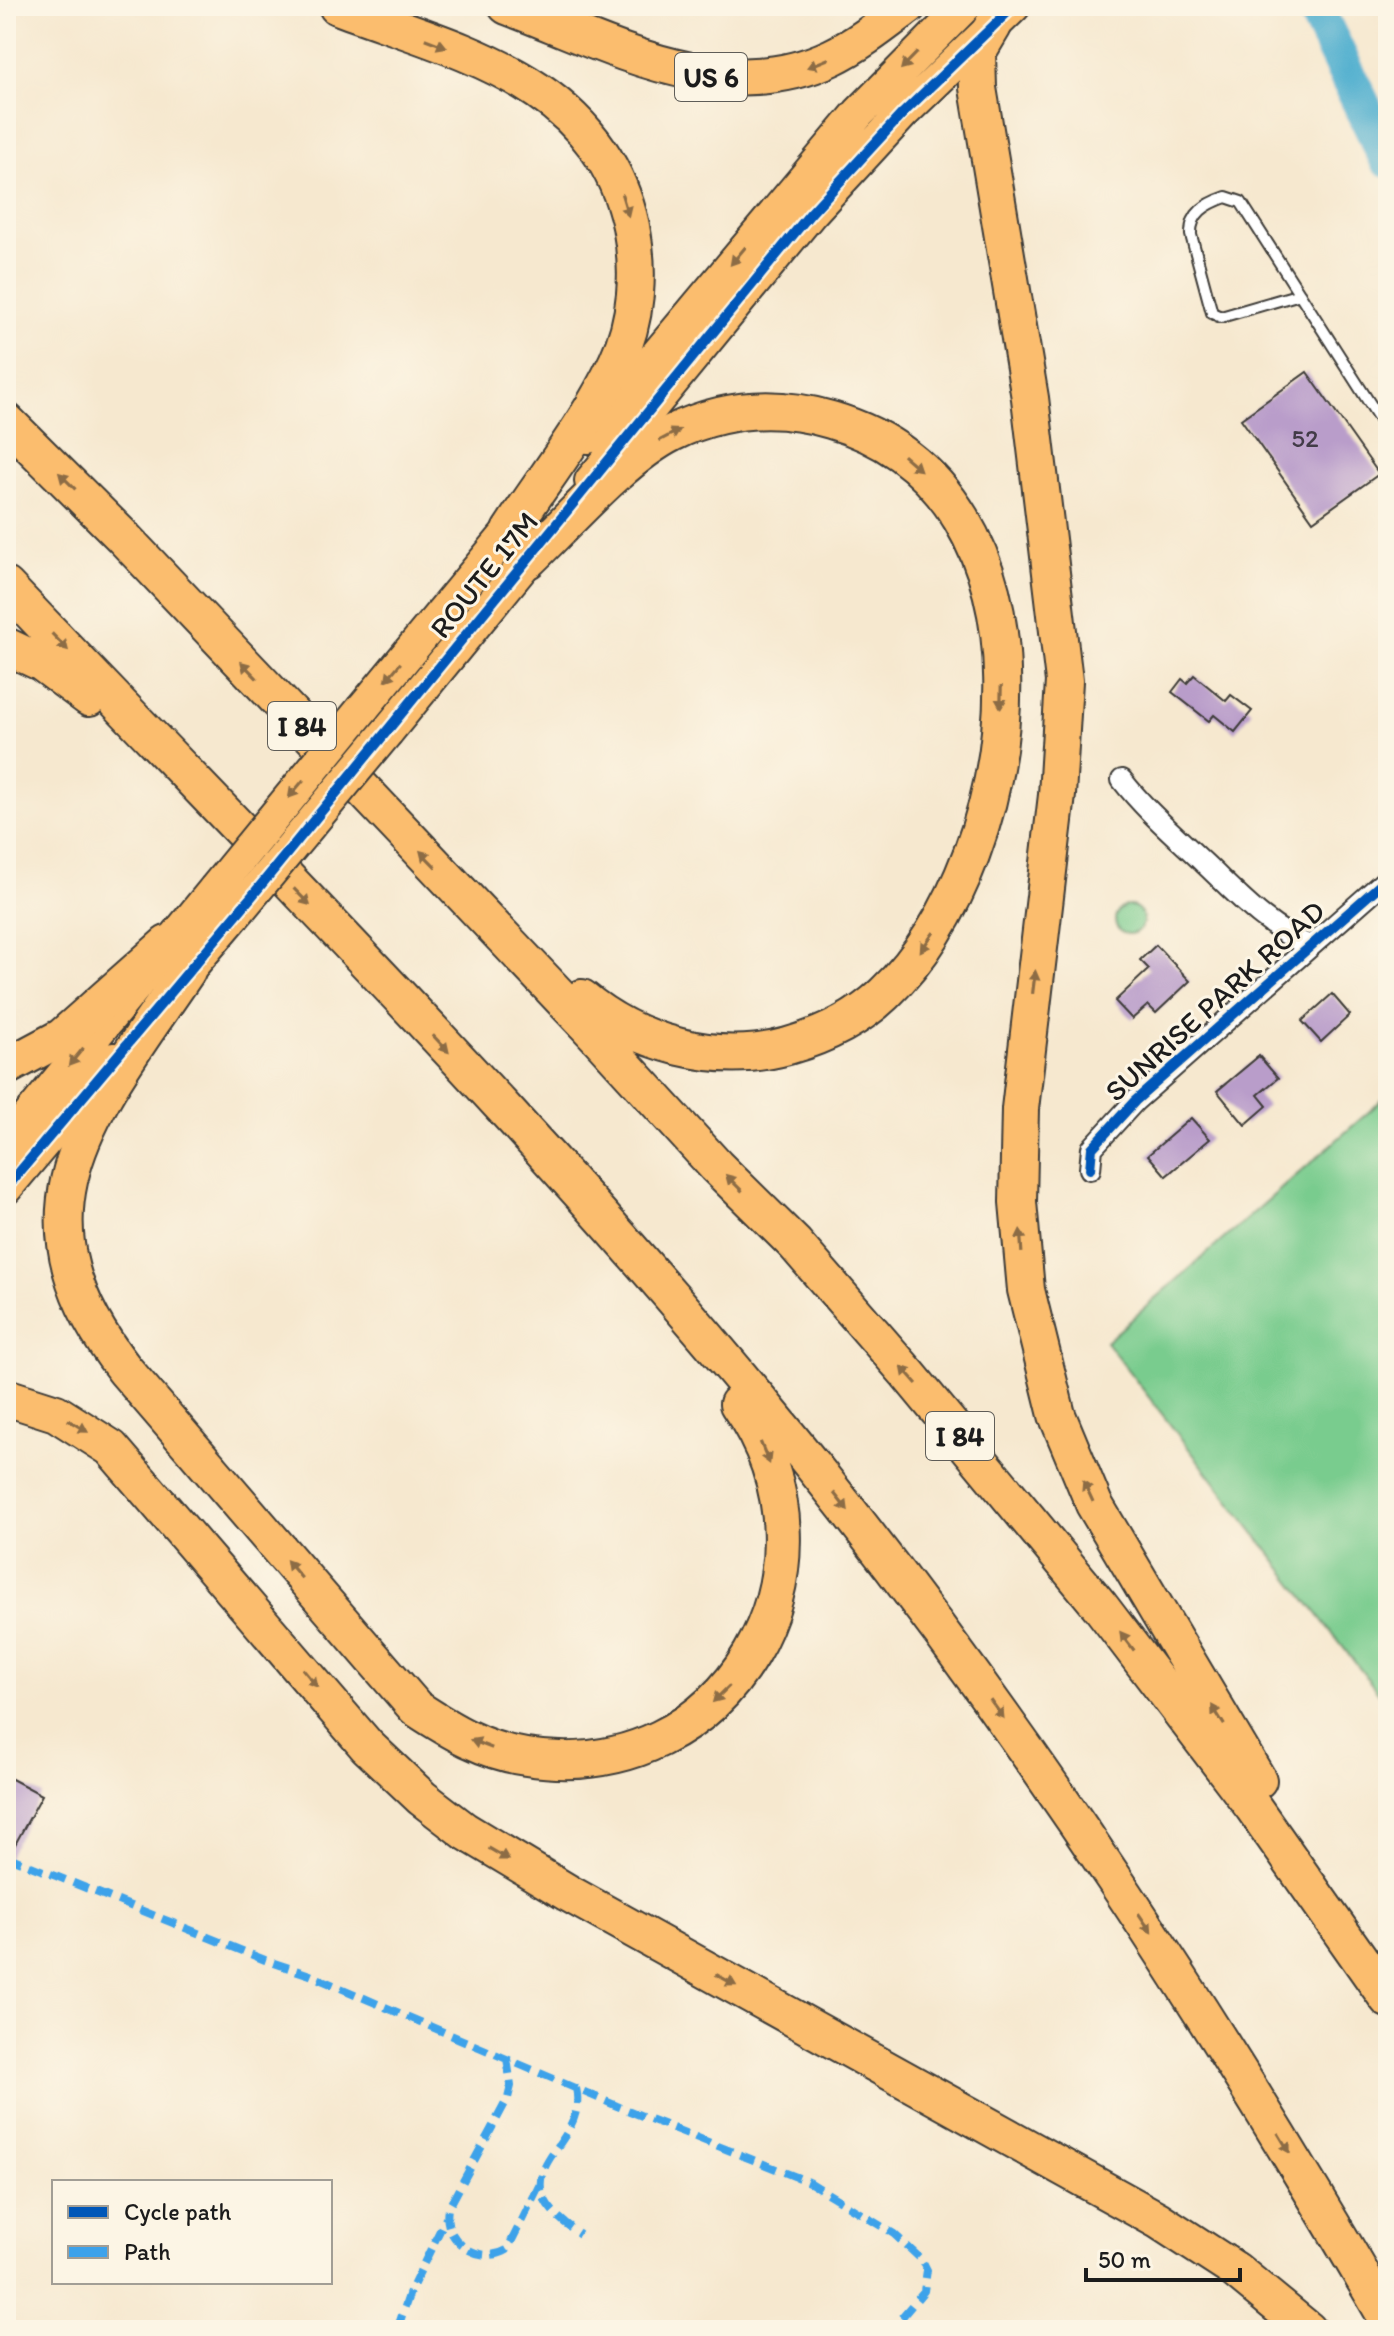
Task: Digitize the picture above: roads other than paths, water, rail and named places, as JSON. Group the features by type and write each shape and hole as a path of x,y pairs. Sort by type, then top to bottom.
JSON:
{"highway":[{"path":"337,6 492,64 552,98 597,147 626,206 636,272 629,333 603,391 519,546"},
{"name":"US 6","path":"507,6 676,68 737,78 801,70 833,57 908,6"},
{"path":"991,13 977,53 978,88 1030,398 1064,681 1057,795 1020,1109 1018,1202 1026,1290 1057,1415 1074,1462 1110,1536 1388,1999"},
{"path":"482,916 592,1007 624,1027 695,1051 750,1054 780,1048 837,1028 860,1013 910,966 954,898 984,820 994,780 1002,695 1000,651 986,573 973,541 954,508 907,457 848,425 785,410 753,409 693,424 643,451 519,546"},
{"name":"I 84","path":"6,421 122,536 795,1244 1018,1504 1253,1807 1388,1999"},
{"path":"6,586 629,1249 827,1483 947,1639 1078,1822 1253,2092 1388,2320"},
{"path":"6,646 42,663 70,682 210,800"},
{"path":"177,958 94,1109 76,1154 65,1210 66,1244 85,1311 125,1370 393,1685 416,1708 450,1730 506,1753 540,1759 585,1759 625,1751 677,1728 703,1710 731,1683 753,1653 776,1596 783,1561 784,1526 778,1489 766,1451 748,1418 629,1249"},
{"path":"6,1067 62,1037 177,958"},
{"path":"6,1397 56,1413 111,1448 367,1746 422,1798 465,1831 582,1901 1158,2220 1235,2270 1308,2330"}],"main road":[{"name":"ROUTE 17M","path":"6,1144 177,958 239,910 387,732 519,546 830,147 991,13"},
{"name":"ROUTE 17M","path":"6,1188 177,958 215,889 363,708 519,546"}],"street":[{"name":"SUNRISE PARK ROAD","path":"1122,780 1140,804 1253,911 1284,935 1310,946"},
{"name":"SUNRISE PARK ROAD","path":"1090,1169 1092,1148 1135,1101 1388,878"}],"lane":[{"path":"1300,294 1221,317 1212,313 1191,235 1190,223 1195,214 1226,197 1241,202 1300,294 1388,432"}],"waterway":[{"path":"1314,6 1388,159"}]}
